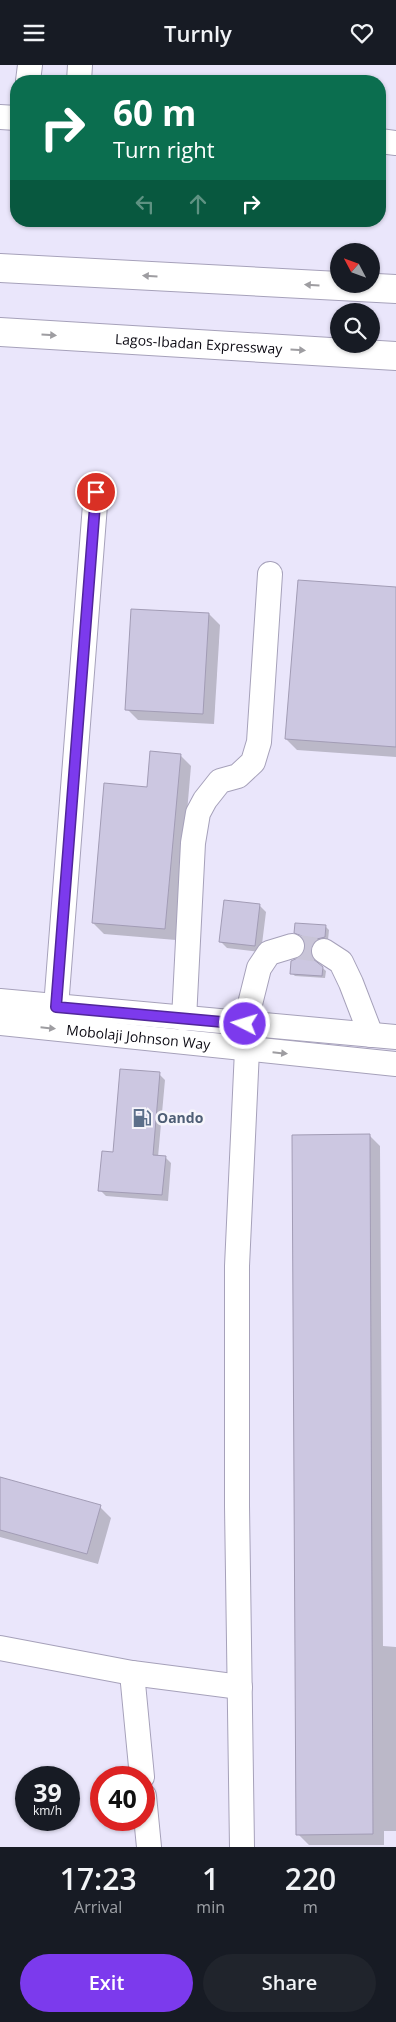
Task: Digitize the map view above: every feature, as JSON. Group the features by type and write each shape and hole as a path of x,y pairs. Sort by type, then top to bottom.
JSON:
{"highway":[{"path":"0,268 396,289"},
{"name":"Lagos-Ibadan Expressway","path":"4,336 396,356"}],"street":[{"path":"56,1007 96,492"},
{"path":"184,1019 193,843 198,813 205,800 220,781 238,776 253,762 259,741 270,574"},
{"path":"245,1024 259,968 269,953 292,946"},
{"path":"324,951 341,962 371,1035"},
{"name":"Mobolaji Johnson Way","path":"0,1001 396,1037"},
{"name":"Mobolaji Johnson Way","path":"0,1023 396,1064"},
{"path":"242,1847 237,1506 237,1266 247,1050"},
{"path":"0,1648 132,1673 240,1687"},
{"path":"132,1673 141,1766"},
{"path":"147,1831 149,1847"}],"building":[{"path":"298,580 396,587 396,747 285,739"},
{"path":"131,609 209,613 203,714 125,710"},
{"path":"150,751 181,754 165,929 92,923 104,783 147,787"},
{"path":"224,900 260,904 255,946 219,942"},
{"path":"295,923 326,925 325,937 317,939 310,950 312,958 323,967 322,976 290,974 291,961 302,956 305,949 305,942 302,936 294,933"},
{"path":"120,1069 160,1072 153,1155 166,1156 162,1195 98,1191 102,1151 113,1152"},
{"path":"370,1134 373,1834 296,1835 292,1135"},
{"path":"0,1477 101,1505 87,1554 0,1530"}],"tunnel":[{"path":"292,946 324,951"}],"place":[{"name":"Oando","path":"142,1118"}],"route":[{"path":"96,492 56,1007 245,1024"}]}
